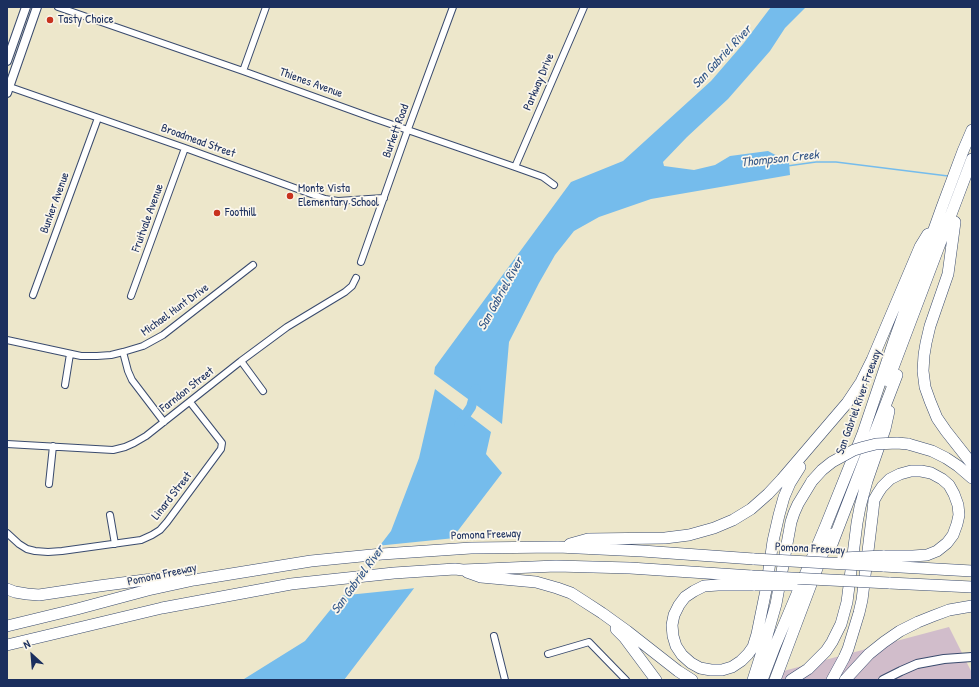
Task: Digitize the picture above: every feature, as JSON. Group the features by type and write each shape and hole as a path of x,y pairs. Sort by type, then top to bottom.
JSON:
{"highway":[{"name":"San Gabriel River Freeway","path":"780,680 955,222 951,209 969,153 972,130"},
{"name":"San Gabriel River Freeway","path":"762,680 863,433 938,220 951,209 972,176"},
{"path":"894,342 904,326 951,209"},
{"path":"775,680 861,454 951,209"},
{"path":"554,547 588,540 665,538 688,535 714,528 733,520 751,509 768,494 826,429 847,403 861,382 872,360 920,247 938,220"},
{"path":"955,222 948,274 930,326 926,343 923,371 925,387 937,418 972,464"},
{"path":"791,680 808,669 822,655 832,642 841,624 847,602 860,507 867,481 885,429 895,380"},
{"path":"753,580 704,586 685,597 679,605 674,615 672,625 673,636 676,646 682,655 691,663 700,668 722,670 732,667 741,661 753,647 759,626 773,541 784,497 790,483 826,429"},
{"path":"753,680 776,604 791,522 798,504 812,481 822,470 832,462 864,446 892,443 908,444 932,451 958,466 972,478"},
{"path":"832,680 848,649 859,613 862,600 874,500 882,487 890,479 900,474 910,471 920,471 932,473 942,479 949,485 958,504 958,524 953,535 947,543 937,551 927,555 883,561"},
{"name":"Pomona Freeway","path":"7,626 148,590 194,580 311,561 422,550 554,547 642,551 785,561 883,561 972,571"},
{"path":"7,646 21,641 162,608 291,584 394,573 554,566 630,568 753,580 972,587"},
{"path":"459,570 481,577 539,583 571,593 602,613 692,680"},
{"path":"7,589 15,592 39,595 160,578 194,580"},
{"path":"845,680 869,654 900,631 949,610 972,606"},
{"path":"602,613 624,637 656,680"},
{"path":"769,680 783,642 783,627"}],"main road":[{"path":"7,61 26,7"},
{"path":"8,89 37,7"},
{"path":"883,680 917,664 944,659 971,659"}],"street":[{"name":"Thienes Avenue","path":"58,7 543,177 554,185"},
{"path":"243,71 266,7"},
{"name":"Burkett Road","path":"361,262 452,7"},
{"name":"Parkway Drive","path":"515,167 584,7"},
{"name":"Broadmead Street","path":"8,89 185,148 325,199 338,202 384,198"},
{"name":"Bunker Avenue","path":"33,295 98,118"},
{"name":"Fruitvale Avenue","path":"131,296 185,148"},
{"name":"Michael Hunt Drive","path":"7,340 81,356 111,355 143,346 163,335 253,265"},
{"name":"Farndon Street","path":"7,444 113,450 125,448 146,436 241,361 287,327 345,292 352,286 356,278"},
{"path":"123,352 128,372 132,380 164,422"},
{"path":"65,385 70,354"},
{"path":"241,361 263,391"},
{"name":"Linard Street","path":"7,533 27,549 35,551 62,551 141,540 160,530 221,449 222,443 190,402"},
{"path":"49,484 53,446"},
{"path":"110,515 114,544"},
{"path":"494,636 505,680"},
{"path":"548,654 589,642 626,680"}],"shaded area":[{"path":"949,627 972,673 972,680 773,680 776,673"}],"water":[{"path":"771,7 806,7 785,28 770,51 728,99 687,137 663,162 664,166 694,170 715,165 730,156 768,151 789,162 790,175 651,199 599,217 574,231 555,255 509,342 502,424 434,374 435,367 571,182 623,161 711,81 743,44"},
{"path":"435,389 491,432 486,454 502,473 344,680 245,680 244,679 305,641 391,531 419,458"}],"pier":[{"path":"455,538 416,588 338,596 376,546"}],"waterway":[{"name":"Thompson Creek","path":"787,166 816,162 836,162 948,176"},
{"name":"San Gabriel River","path":"459,425 471,407 476,389"}],"place":[{"name":"Tasty Choice","path":"50,20"},
{"name":"Monte Vista Elementary School","path":"290,196"},
{"name":"Foothill","path":"217,213"}]}
